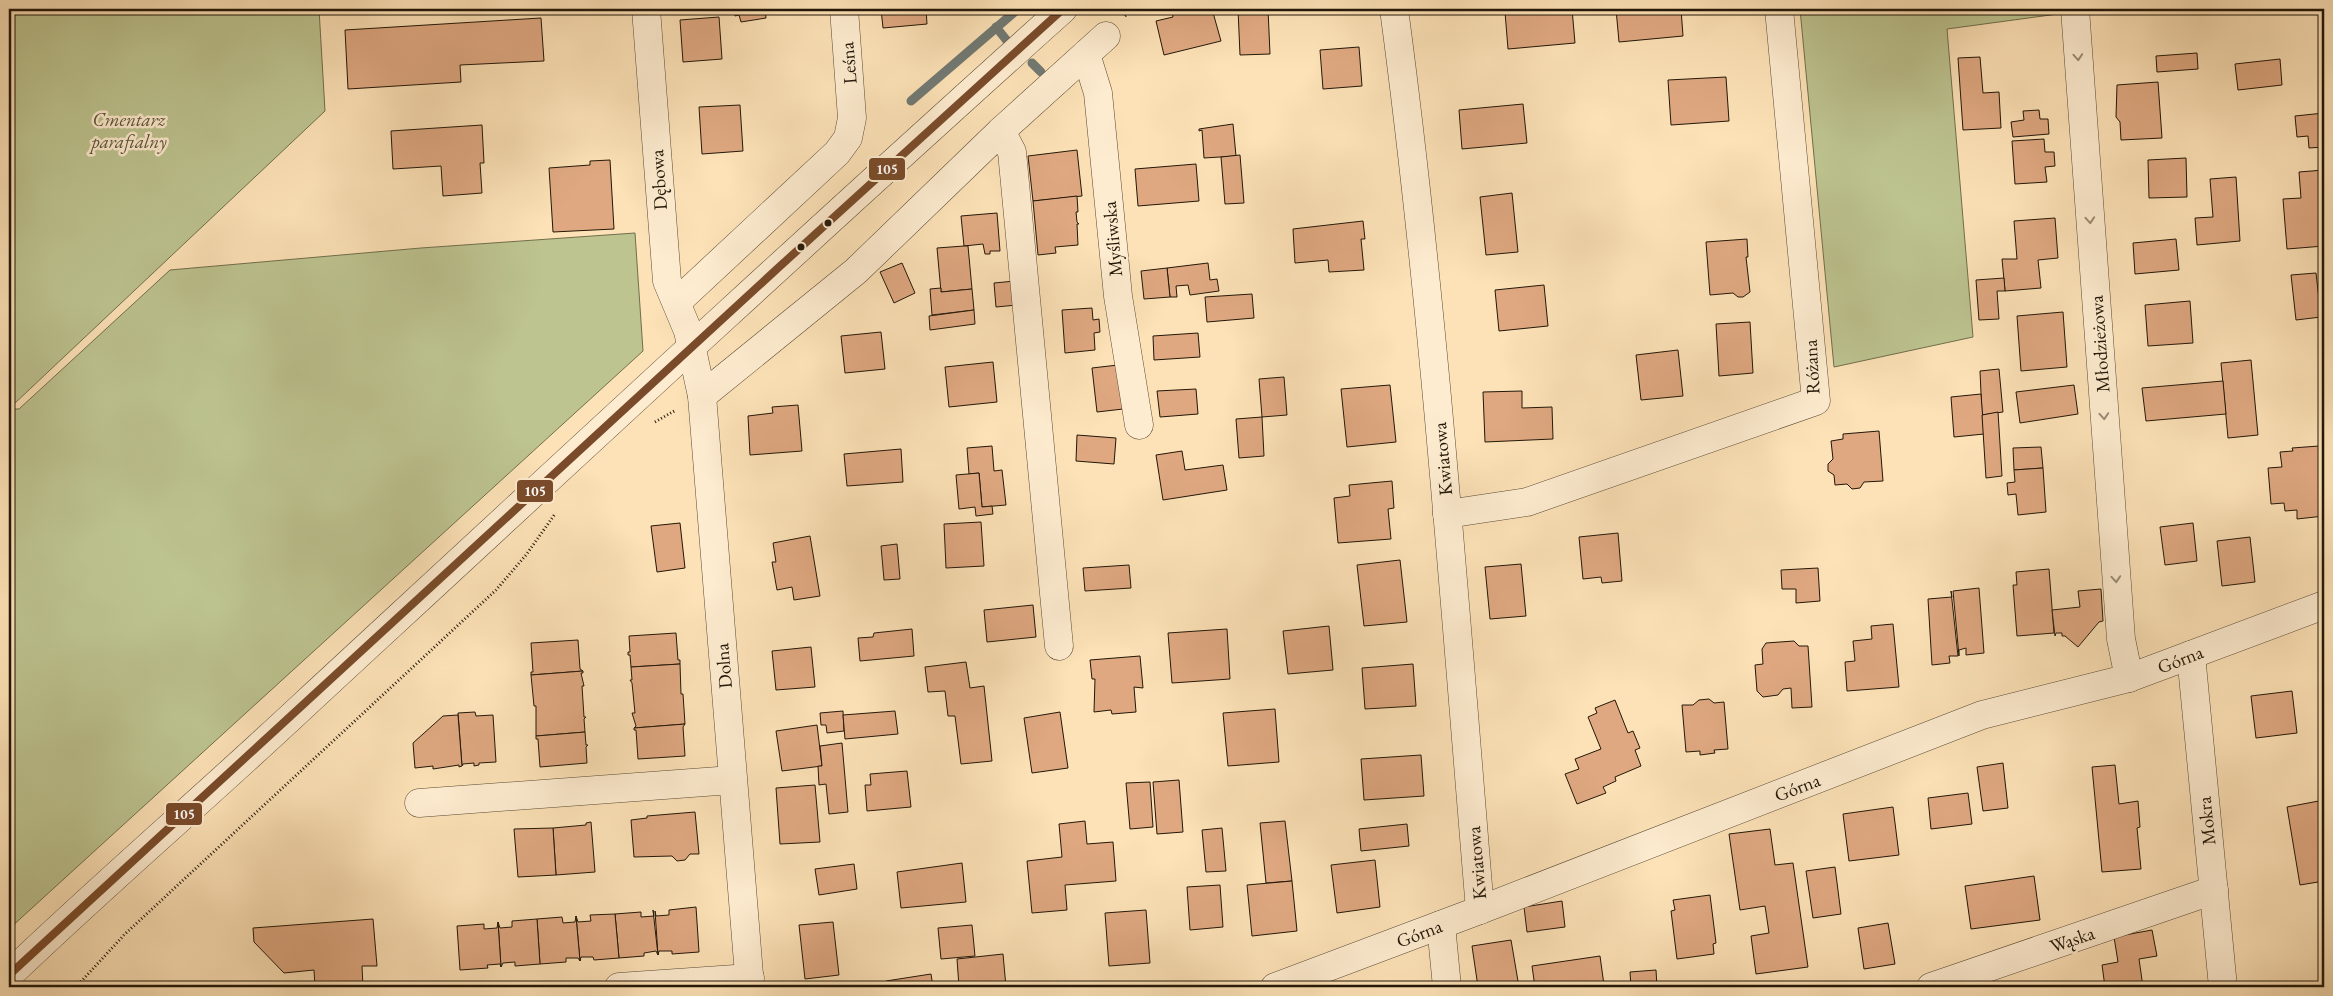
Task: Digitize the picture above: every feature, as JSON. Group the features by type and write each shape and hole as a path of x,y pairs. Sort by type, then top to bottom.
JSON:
{"street":[{"name":"Dębowa","path":"646,9 667,281 677,302 692,346"},
{"name":"Leśna","path":"677,302 837,153 848,138 852,118 844,9"},
{"path":"9,975 56,928 296,712 823,224 1063,9"},
{"name":"Kwiatowa","path":"1394,9 1413,149 1447,514 1480,910"},
{"name":"Różana","path":"1447,514 1527,502 1816,401 1778,9"},
{"name":"Młodzieżowa","path":"2075,9 2121,639 2129,678"},
{"name":"Myśliwska","path":"1001,131 1096,45 1098,93 1118,296 1139,425"},
{"path":"702,396 856,271 1001,131 1012,152 1058,646"},
{"name":"Dolna","path":"692,346 702,396 750,982"},
{"name":"Górna","path":"1275,987 1480,910 1982,715 2129,678 2324,604"},
{"name":"Mokra","path":"2192,655 2223,987"},
{"path":"419,802 732,780"},
{"name":"Wąska","path":"1931,987 2214,890"},
{"path":"1441,925 1447,987"},
{"path":"619,987 750,982"}],"path":[{"path":"653,424 702,396"},
{"path":"76,987 125,934 496,590 559,510"}],"green space":[{"name":"Cmentarz parafialny","path":"9,9 319,9 325,111 14,404 9,405"},
{"path":"1800,9 2058,9 2058,14 1947,29 1973,337 1834,367"},
{"path":"635,233 643,351 9,929 9,409 19,409 170,270 421,248"}],"building":[{"path":"734,9 765,9 766,18 741,22 739,15 735,16"},
{"path":"881,9 926,9 927,24 883,28"},
{"path":"1212,9 1221,41 1164,55 1156,21 1173,17 1172,11"},
{"path":"1238,9 1268,9 1270,54 1240,55"},
{"path":"1538,9 1572,9 1575,43 1508,49 1505,12"},
{"path":"1616,9 1681,9 1683,36 1619,42"},
{"path":"719,17 722,59 683,62 680,20"},
{"path":"541,18 544,61 460,65 461,82 348,89 345,30"},
{"path":"1359,47 1362,86 1323,89 1320,50"},
{"path":"2197,53 2198,69 2157,72 2156,56"},
{"path":"1980,57 1983,93 1999,92 2001,128 1963,130 1958,58"},
{"path":"2280,59 2282,85 2238,90 2235,64"},
{"path":"1726,77 1729,121 1671,125 1668,80"},
{"path":"2158,82 2162,138 2121,140 2120,122 2116,117 2117,85"},
{"path":"1523,104 1527,143 1462,149 1459,110"},
{"path":"740,105 743,151 702,154 699,107"},
{"path":"2039,110 2040,119 2048,119 2049,134 2013,137 2011,122 2024,120 2023,111"},
{"path":"2324,113 2324,147 2309,148 2308,136 2297,137 2295,116"},
{"path":"1233,124 1236,156 1204,158 1202,130 1199,131 1199,129"},
{"path":"482,125 484,163 480,163 482,193 443,196 441,166 393,169 391,131"},
{"path":"2044,139 2045,152 2054,152 2055,166 2045,167 2047,182 2015,184 2012,141"},
{"path":"1077,150 1082,196 1033,201 1028,156"},
{"path":"1240,155 1244,203 1225,204 1221,157"},
{"path":"2186,158 2187,197 2149,198 2148,160"},
{"path":"610,160 614,229 553,232 549,168 590,165 590,161"},
{"path":"1196,164 1199,201 1138,206 1135,169"},
{"path":"2324,170 2324,246 2287,249 2283,199 2301,198 2299,172"},
{"path":"2236,177 2240,241 2197,245 2195,218 2213,217 2210,179"},
{"path":"1512,193 1518,252 1486,255 1480,197"},
{"path":"1077,196 1078,245 1055,247 1056,253 1038,255 1033,201"},
{"path":"997,213 1000,251 990,251 990,254 985,254 983,244 964,246 961,216"},
{"path":"2055,218 2058,258 2038,260 2041,288 2005,291 2002,259 2017,259 2014,221"},
{"path":"1363,221 1365,239 1361,239 1364,270 1329,272 1328,260 1295,263 1293,229"},
{"path":"1747,239 1748,257 1746,257 1750,292 1743,297 1738,297 1733,293 1710,295 1706,242"},
{"path":"2176,239 2179,270 2135,274 2133,243"},
{"path":"968,246 972,289 941,292 937,248"},
{"path":"902,263 915,293 894,303 880,272"},
{"path":"1208,263 1210,280 1217,279 1219,291 1190,295 1188,285 1176,286 1177,297 1170,297 1167,268"},
{"path":"1167,268 1170,297 1144,299 1141,271"},
{"path":"2316,273 2321,317 2296,320 2291,275"},
{"path":"2004,278 2005,291 1997,291 1999,319 1979,320 1976,280"},
{"path":"1015,281 1017,305 996,307 994,283"},
{"path":"1544,285 1548,326 1499,331 1495,290"},
{"path":"941,288 941,292 972,289 974,310 932,315 930,289"},
{"path":"1252,294 1254,318 1207,322 1205,297"},
{"path":"2190,301 2193,343 2148,346 2145,305"},
{"path":"1092,308 1093,320 1099,319 1100,332 1094,333 1095,350 1065,353 1062,310"},
{"path":"974,310 975,324 930,330 929,316"},
{"path":"2063,312 2067,367 2021,371 2017,316"},
{"path":"1750,322 1753,373 1719,376 1716,324"},
{"path":"881,332 885,369 845,373 841,336"},
{"path":"1198,333 1200,357 1154,360 1153,336"},
{"path":"1678,350 1683,396 1641,400 1636,355"},
{"path":"2251,360 2258,435 2228,438 2221,363"},
{"path":"993,362 997,402 949,407 945,367"},
{"path":"1118,365 1123,409 1097,412 1092,368"},
{"path":"1999,369 2003,412 1982,415 1980,371"},
{"path":"1284,377 1287,415 1262,417 1259,379"},
{"path":"2223,381 2226,414 2146,421 2142,388"},
{"path":"1390,385 1396,442 1347,447 1341,389"},
{"path":"2074,385 2078,414 2020,423 2016,392"},
{"path":"1196,389 1198,414 1160,417 1157,391"},
{"path":"1522,391 1522,408 1552,407 1553,439 1485,442 1483,392"},
{"path":"1981,394 1984,434 1954,437 1951,397"},
{"path":"798,405 802,451 750,455 748,416 773,413 772,407"},
{"path":"1998,412 2002,476 1986,478 1982,415"},
{"path":"1262,417 1264,456 1239,458 1236,419"},
{"path":"1879,431 1883,481 1864,482 1860,488 1852,489 1847,484 1835,485 1834,475 1828,471 1828,464 1833,459 1831,441 1843,439 1843,434"},
{"path":"1077,435 1116,438 1114,464 1076,461"},
{"path":"992,446 994,471 1002,470 1006,505 982,507 979,473 969,474 967,448"},
{"path":"2319,446 2324,516 2297,519 2297,510 2285,511 2284,503 2271,504 2268,468 2282,467 2280,452 2293,451 2292,448"},
{"path":"2041,447 2043,468 2014,470 2013,448"},
{"path":"901,449 903,482 847,486 844,454"},
{"path":"1182,451 1185,470 1223,465 1227,490 1163,500 1156,455"},
{"path":"2043,468 2046,512 2018,515 2016,494 2008,495 2007,483 2015,482 2014,470"},
{"path":"979,473 982,507 992,506 993,514 976,516 975,507 959,509 956,475"},
{"path":"1392,481 1394,508 1388,509 1391,539 1338,543 1334,498 1350,496 1349,485"},
{"path":"981,522 984,566 946,568 944,524"},
{"path":"680,523 685,568 657,572 651,526"},
{"path":"2193,523 2197,561 2165,565 2160,527"},
{"path":"1618,533 1622,581 1602,583 1601,577 1583,579 1579,537"},
{"path":"810,536 820,596 794,600 792,587 777,590 772,562 776,562 773,543"},
{"path":"2250,537 2255,582 2222,586 2217,541"},
{"path":"897,544 900,579 884,580 881,546"},
{"path":"1400,560 1407,622 1364,626 1357,565"},
{"path":"1521,564 1526,616 1490,619 1485,567"},
{"path":"1129,565 1131,588 1085,591 1083,568"},
{"path":"1818,568 1820,601 1796,603 1796,589 1782,589 1781,570"},
{"path":"2049,569 2054,633 2017,636 2013,585 2017,585 2016,572"},
{"path":"1979,588 1984,653 1966,655 1966,648 1959,650 1959,656 1953,591"},
{"path":"2101,589 2103,621 2099,622 2078,647 2065,636 2062,636 2062,633 2056,633 2055,636 2052,610 2080,607 2078,591"},
{"path":"1952,597 1958,656 1949,656 1950,663 1932,665 1928,599"},
{"path":"1033,605 1036,637 987,642 984,610"},
{"path":"1893,624 1899,687 1847,691 1845,662 1855,661 1853,641 1872,639 1871,626"},
{"path":"1329,626 1333,670 1288,674 1283,631"},
{"path":"912,629 914,656 860,661 858,638 873,637 874,633"},
{"path":"1227,629 1230,679 1172,683 1168,633"},
{"path":"676,633 680,664 631,667 630,655 628,655 628,652 630,652 629,636"},
{"path":"578,640 580,669 583,671 531,675 531,672 533,672 531,643"},
{"path":"1794,641 1799,646 1808,646 1812,707 1792,708 1791,688 1783,689 1778,695 1763,697 1757,691 1755,665 1763,664 1762,649 1766,643"},
{"path":"811,647 815,687 776,690 772,651"},
{"path":"1140,656 1143,688 1134,687 1136,712 1112,714 1111,710 1094,712 1095,679 1092,679 1090,660"},
{"path":"966,662 970,688 984,686 992,761 961,764 955,716 948,716 945,691 928,692 925,667"},
{"path":"680,664 685,724 634,728 636,726 632,713 635,713 632,683 630,680 632,680 631,667"},
{"path":"1413,664 1416,706 1365,709 1362,668"},
{"path":"583,671 581,673 584,686 582,686 584,717 586,717 584,719 585,732 536,736 536,706 534,706 531,675"},
{"path":"2292,691 2297,733 2256,738 2251,696"},
{"path":"1709,699 1714,703 1724,702 1728,749 1714,750 1715,753 1700,755 1700,751 1686,752 1682,705 1693,705 1699,700"},
{"path":"1615,700 1628,733 1633,731 1640,748 1635,750 1641,766 1615,777 1616,781 1603,787 1606,793 1577,804 1565,774 1579,769 1575,759 1601,749 1588,717 1597,713 1595,708"},
{"path":"1275,709 1279,762 1228,766 1223,713"},
{"path":"843,711 844,731 827,733 826,725 821,725 820,713"},
{"path":"895,711 898,734 845,739 843,715"},
{"path":"475,712 476,716 493,715 496,762 479,763 479,765 474,766 474,763 463,764 462,766 458,713"},
{"path":"1060,712 1068,768 1032,773 1024,718"},
{"path":"458,715 462,766 433,769 433,766 415,768 413,743 443,716"},
{"path":"685,724 683,727 685,756 638,759 636,730 634,728"},
{"path":"817,725 822,766 782,771 776,731"},
{"path":"585,732 586,745 588,745 586,747 587,763 540,767 538,739 536,739 536,736"},
{"path":"842,743 848,812 829,814 826,784 819,785 818,766 822,766 820,746"},
{"path":"1421,755 1424,796 1364,800 1361,759"},
{"path":"2003,763 2008,808 1983,811 1977,767"},
{"path":"2115,765 2119,804 2138,801 2140,827 2137,828 2141,869 2102,872 2092,767"},
{"path":"907,771 911,807 867,811 865,785 871,785 870,774"},
{"path":"1179,780 1183,832 1157,834 1153,782"},
{"path":"1150,782 1153,827 1130,829 1126,783"},
{"path":"815,785 820,842 780,844 776,788"},
{"path":"1968,793 1972,824 1931,829 1928,798"},
{"path":"2324,800 2324,881 2300,885 2287,807"},
{"path":"1893,807 1899,855 1849,861 1843,814"},
{"path":"695,812 699,854 690,854 685,860 677,861 672,856 634,857 631,820 647,818 647,816"},
{"path":"1085,821 1087,844 1113,842 1116,881 1065,885 1067,910 1032,913 1027,861 1062,857 1059,824"},
{"path":"1285,821 1292,881 1266,883 1260,823"},
{"path":"591,822 595,872 556,875 553,828 586,825 586,823"},
{"path":"1407,824 1409,846 1361,851 1359,829"},
{"path":"553,828 556,875 518,877 514,829"},
{"path":"1222,828 1226,871 1206,872 1202,830"},
{"path":"1770,829 1775,865 1793,863 1808,967 1756,974 1751,936 1769,933 1765,906 1740,910 1729,834"},
{"path":"1375,860 1380,907 1337,913 1331,865"},
{"path":"962,863 966,902 901,908 897,872"},
{"path":"854,864 857,889 819,895 815,869"},
{"path":"1835,867 1841,914 1813,918 1806,871"},
{"path":"2034,876 2040,920 1971,929 1965,886"},
{"path":"1292,881 1297,931 1252,936 1247,885"},
{"path":"1220,885 1223,927 1190,930 1187,887"},
{"path":"1710,895 1716,943 1713,944 1714,954 1677,959 1671,911 1675,910 1673,900"},
{"path":"1562,901 1565,927 1527,932 1524,907"},
{"path":"696,907 699,952 672,954 672,951 659,951 658,955 655,911 656,916 669,915 669,910"},
{"path":"1146,910 1150,963 1109,966 1105,913"},
{"path":"641,912 641,917 654,916 658,955 656,951 644,953 644,956 619,958 615,914"},
{"path":"615,914 619,958 594,960 593,957 581,957 580,961 576,916 578,922 591,921 590,915"},
{"path":"576,916 580,961 578,958 566,958 566,962 540,964 537,919 562,917 563,923 575,922"},
{"path":"373,919 377,966 362,966 363,987 315,987 314,970 284,973 254,942 253,928"},
{"path":"537,919 540,964 515,966 515,962 503,963 501,967 498,922 500,928 512,927 512,921"},
{"path":"498,922 501,967 500,964 487,965 488,968 460,970 457,926 484,924 484,929 497,928"},
{"path":"833,922 839,975 805,979 799,925"},
{"path":"1888,923 1895,964 1864,969 1858,928"},
{"path":"972,925 975,956 941,959 938,928"},
{"path":"2152,930 2157,956 2139,959 2143,987 2105,987 2102,965 2118,962 2114,937"},
{"path":"1511,940 1519,987 1478,987 1472,946"},
{"path":"1003,954 1006,987 959,987 957,959"},
{"path":"1600,956 1604,985 1590,987 1535,987 1532,966"},
{"path":"1656,970 1657,987 1631,987 1630,972"},
{"path":"931,974 933,987 887,987 886,981"}],"waterway":[{"path":"911,101 1018,9"},
{"path":"996,27 1008,42"},
{"path":"1032,63 1041,72"}],"transit line":[{"name":"105","path":"9,975 778,268 1063,9"}]}
